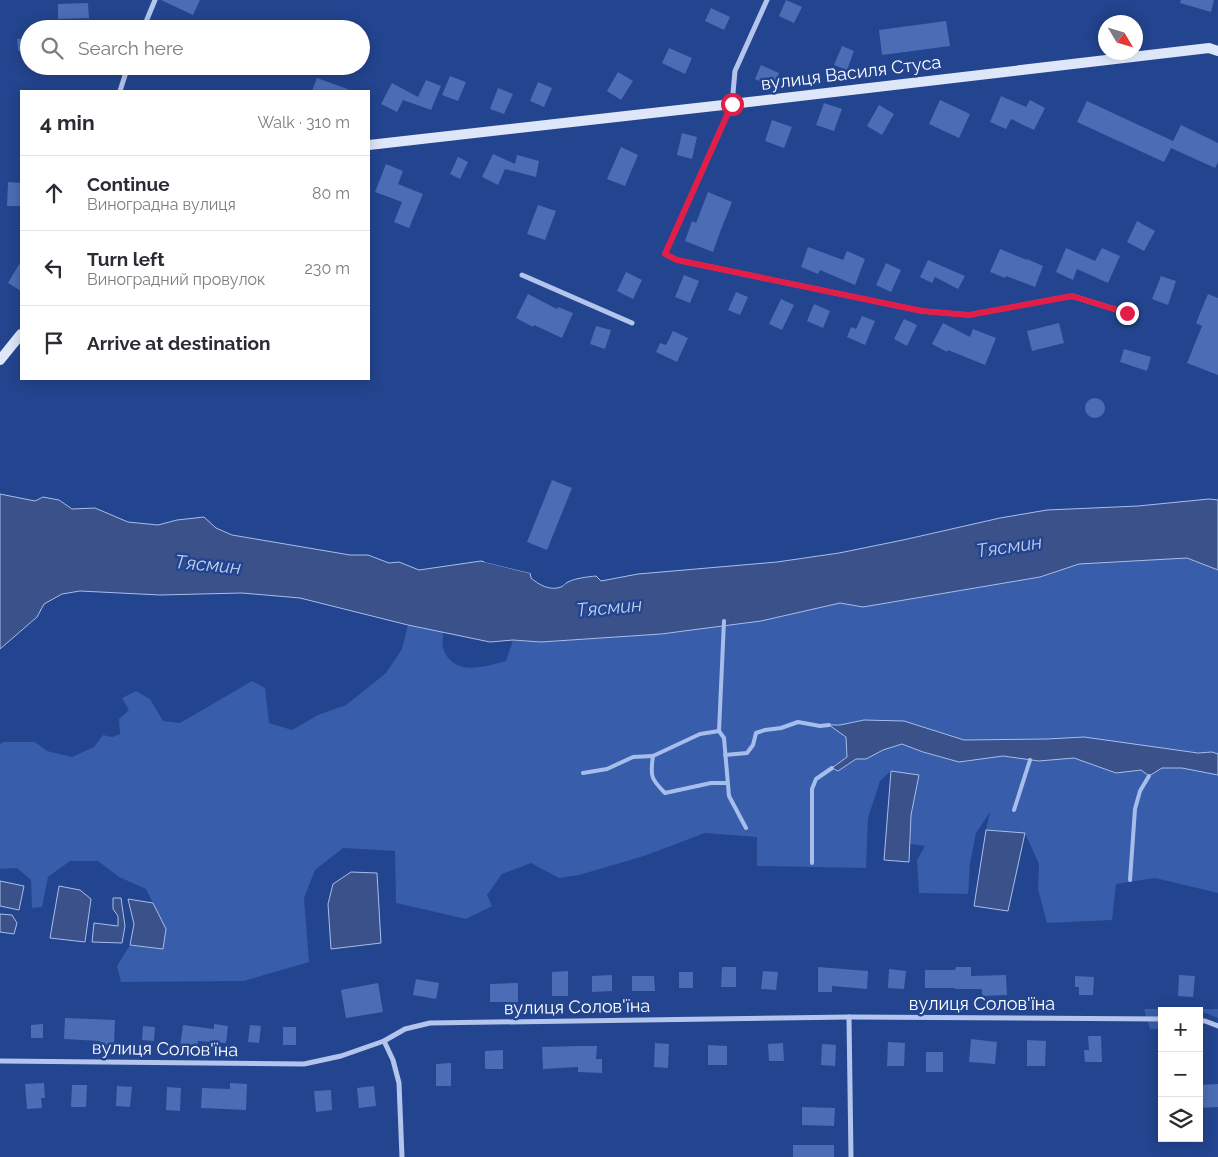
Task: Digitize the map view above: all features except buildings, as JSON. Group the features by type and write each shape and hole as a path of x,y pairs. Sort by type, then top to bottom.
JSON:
{"street":[{"path":"147,20 155,0"},
{"path":"767,0 735,71 732,104 665,254 677,260 922,311 969,315 1072,296 1127,313"},
{"name":"вулиця Василя Стуса","path":"370,145 1209,48 1218,50"},
{"path":"120,90 125,75"},
{"path":"522,275 632,323"},
{"path":"0,360 20,335"},
{"path":"848,1017 851,1157"},
{"name":"вулиця Солов'їна","path":"0,1061 304,1064 341,1056 384,1041 405,1029 430,1023 848,1017 1158,1019"},
{"path":"1203,1021 1218,1026"},
{"path":"384,1041 393,1060 400,1083 402,1157"}],"shaded area":[{"path":"1187,558 1218,570 1218,754 1047,739 964,740 904,721 864,720 830,725 846,737 847,757 832,768 838,771 856,759 866,759 883,750 902,744 959,762 1003,756 1039,761 1074,758 1116,773 1141,770 1149,776 1162,768 1182,768 1218,775 1218,893 1155,878 1116,884 1112,920 1047,923 1038,889 1039,864 1025,833 986,830 990,812 976,833 970,863 968,894 919,893 917,860 925,846 910,844 911,815 919,775 891,771 880,781 868,818 866,868 757,866 757,837 705,833 644,856 579,875 559,878 531,863 502,874 487,895 492,906 466,919 396,903 395,851 343,848 315,870 304,898 309,962 244,981 121,982 117,966 130,945 163,949 166,929 146,889 119,877 98,861 70,861 48,877 42,907 32,908 31,880 17,868 0,869 0,744 4,742 35,742 47,751 72,757 94,747 103,735 112,737 120,734 119,719 129,710 122,698 136,691 150,699 163,721 180,723 252,681 265,688 269,723 292,730 318,715 346,705 386,673 402,649 408,625 443,632 443,648 448,657 454,663 470,668 506,661 513,640 541,642 661,634 761,621 840,603 863,607 1040,577 1079,564"},
{"path":"1144,1009 1158,1009 1158,1029 1150,1029"},
{"path":"1203,1009 1218,1009 1218,1018 1203,1012"}],"water":[{"name":"Тясмин","path":"0,494 35,501 43,497 59,500 72,509 95,508 128,522 158,525 177,520 204,517 216,528 232,535 350,555 368,555 389,563 399,562 419,570 481,561 530,573 531,578 538,583 545,587 553,588 561,587 574,580 596,576 601,581 638,574 777,562 839,553 1000,518 1047,510 1138,506 1209,499 1218,500 1218,570 1187,558 1079,564 1040,577 863,607 840,603 761,621 661,634 541,642 513,640 490,642 408,625 300,598 242,593 160,595 80,591 62,594 44,604 37,617 0,649"},
{"path":"864,720 904,721 964,740 1084,737 1198,753 1212,752 1218,754 1218,775 1182,768 1162,768 1149,776 1141,770 1116,773 1074,758 1039,761 1003,756 959,762 902,744 883,750 866,759 856,759 838,771 832,768 847,757 846,737 829,725 840,725"},
{"path":"891,771 919,775 911,815 909,862 884,860"},
{"path":"986,830 1025,833 1008,911 974,906"},
{"path":"351,872 377,873 381,943 331,949 328,904 333,884"},
{"path":"0,881 24,886 19,910 0,906"},
{"path":"59,886 80,890 91,899 85,942 50,938"},
{"path":"113,898 121,898 125,926 122,943 92,942 94,923 118,926 118,916 113,909"},
{"path":"128,899 153,903 166,929 163,949 130,945 134,924"},
{"path":"0,914 12,915 17,923 14,934 0,932"}],"pier":[{"path":"485,560 531,570 530,573 484,562"}],"waterway":[{"path":"724,621 719,731 724,738 729,796 746,828"},
{"path":"725,755 747,753 753,745 756,733 765,730 781,728 798,722 820,726 829,725"},
{"path":"719,731 700,734 653,756 652,773 654,780 665,793 711,783 727,783"},
{"path":"583,773 607,769 633,757 653,756"},
{"path":"1014,810 1030,760"},
{"path":"812,863 812,789 816,779 832,768"},
{"path":"1130,880 1135,809 1140,791 1149,776"}],"route":[{"path":"732,104 665,254 677,260 922,311 969,315 1072,296 1127,313"}]}
